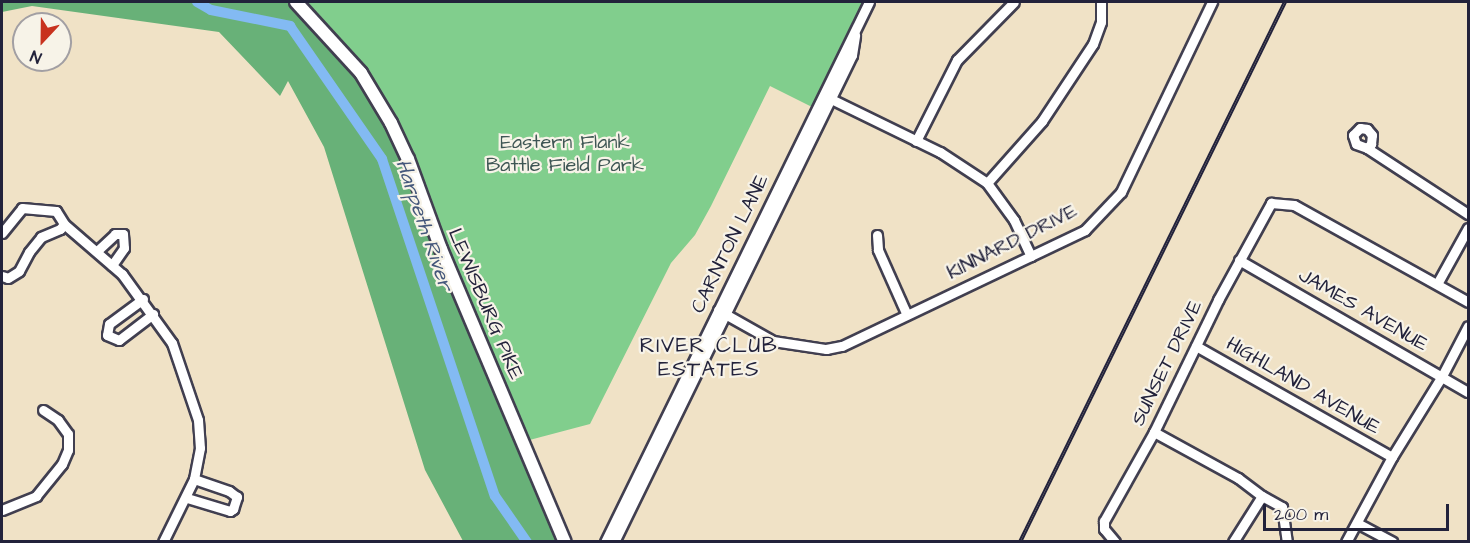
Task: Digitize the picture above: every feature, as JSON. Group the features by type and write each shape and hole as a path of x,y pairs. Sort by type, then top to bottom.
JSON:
{"main road":[{"name":"LEWISBURG PIKE","path":"296,2 349,58 392,123 408,159 441,249 565,542"}],"street":[{"name":"CARNTON LANE","path":"614,542 722,312 827,97 852,55 856,29 869,2"},
{"path":"916,141 957,60 1014,2"},
{"path":"987,183 1042,122 1093,44 1101,22 1101,2"},
{"name":"KINNARD DRIVE","path":"722,312 773,341 826,349 843,346 1085,230 1120,192 1212,2"},
{"path":"827,97 940,152 987,183 1014,220 1031,256"},
{"path":"1367,148 1468,214"},
{"name":"SUNSET DRIVE","path":"1113,540 1104,529 1104,520 1155,432 1239,260 1271,203 1294,205 1437,284"},
{"path":"2,233 22,208 56,211 64,224 112,265 143,299 172,343 198,420 200,448 195,479 163,542"},
{"path":"2,276 8,278 19,271 29,252 41,237 60,229 64,224"},
{"path":"1468,228 1437,284 1468,302"},
{"path":"97,251 115,234 123,234 124,248 112,265"},
{"path":"877,235 878,250 906,314"},
{"name":"JAMES AVENUE","path":"1239,260 1468,392"},
{"path":"143,299 109,324 107,335 118,340 153,314"},
{"name":"CARNTON LANE","path":"605,542 722,312"},
{"path":"1346,542 1392,457 1442,376 1468,326"},
{"name":"HIGHLAND AVENUE","path":"1196,346 1392,457"},
{"path":"2,510 36,496 62,464 68,450 68,434 58,420 43,410"},
{"path":"1155,432 1238,478 1262,496 1282,507 1287,542"},
{"path":"187,498 230,511 233,509 237,497 229,491 195,479"},
{"path":"1233,542 1262,496"},
{"path":"1357,523 1392,542"}],"green space":[{"path":"2,2 296,2 377,96 565,541 463,541 425,470 324,147 288,81 280,96 219,32 32,6 2,12"},
{"name":"Eastern Flank Battle Field Park","path":"295,2 869,2 816,109 770,86 711,206 695,235 671,263 590,424 522,442"}],"waterway":[{"name":"Harpeth River","path":"197,2 211,10 290,26 382,159 495,496 527,542"}],"railway":[{"path":"1020,542 1285,2"}],"district":[{"name":"RIVER CLUB ESTATES","path":"709,358"}]}
